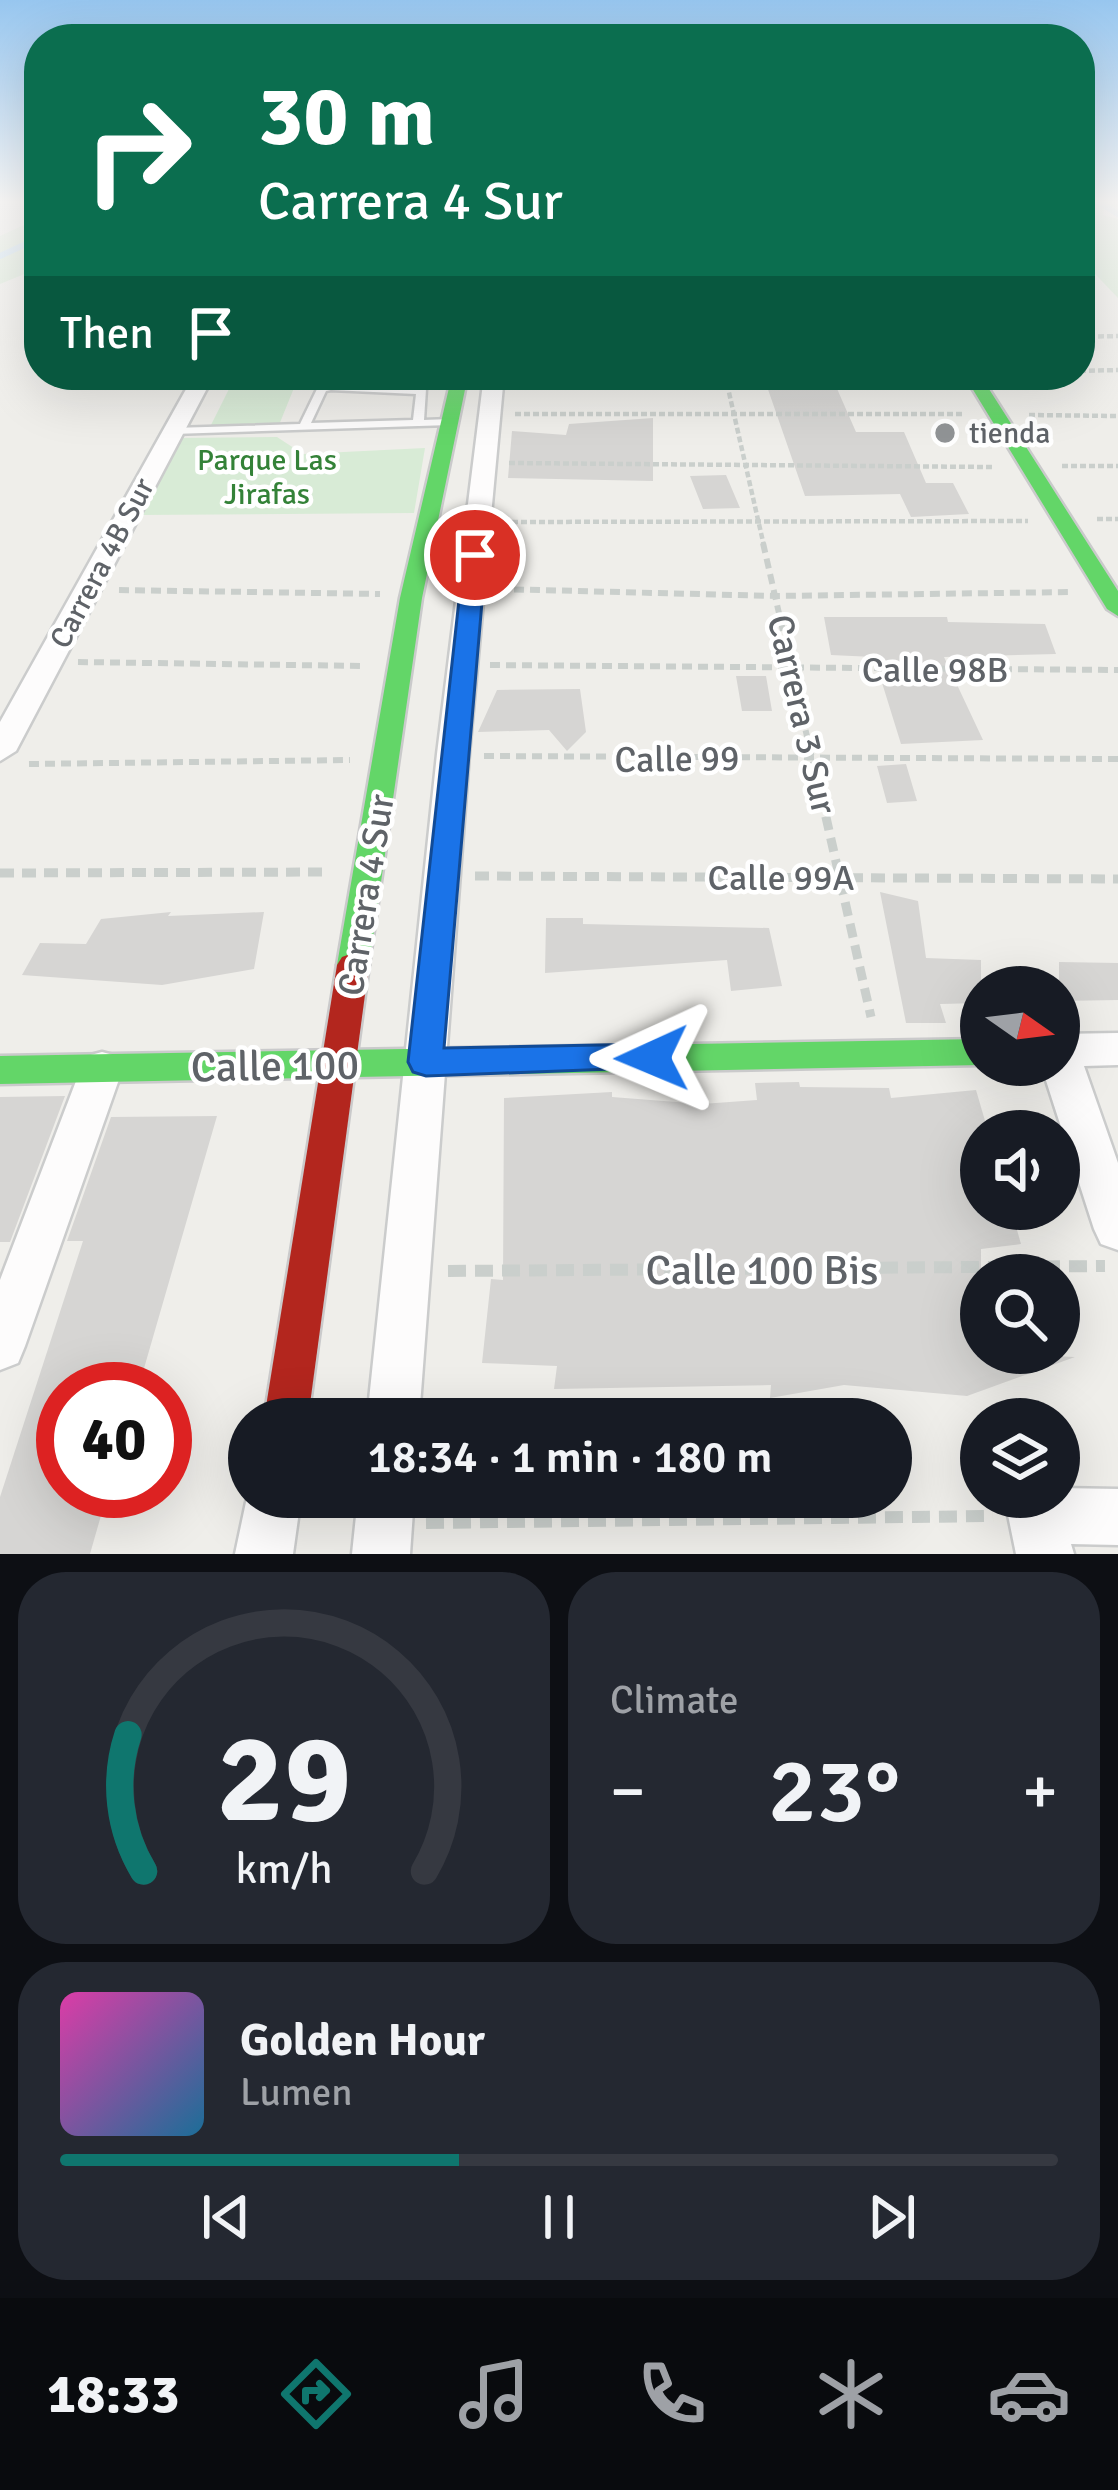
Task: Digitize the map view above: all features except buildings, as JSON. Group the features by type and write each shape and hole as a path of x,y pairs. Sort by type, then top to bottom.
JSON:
{"street":[{"name":"Carrera 4B Sur","path":"11,758 48,662 196,390"},
{"name":"Carrera 4 Sur","path":"289,1398 364,872 388,760 411,594 457,390"},
{"name":"Carrera 4 Sur","path":"395,1398 453,754 492,390"},
{"path":"980,390 1112,600"},
{"path":"1011,390 1107,525"},
{"path":"1021,457 1054,456"},
{"path":"1080,1052 1118,1049"},
{"name":"Calle 100","path":"0,1070 960,1052"},
{"path":"0,1346 102,1068"},
{"path":"1070,1086 1118,1229"},
{"path":"1041,1534 1118,1516"},
{"path":"264,1554 270,1518"}],"lane":[{"path":"304,427 322,390"},
{"path":"399,390 422,391 418,423"},
{"path":"173,431 450,422"}],"path":[{"name":"Carrera 3 Sur","path":"727,390 878,1054"},
{"path":"489,414 994,414"},
{"path":"1028,415 1118,416"},
{"path":"1054,456 1118,466"},
{"path":"484,463 744,465 1021,457"},
{"path":"478,521 1063,521"},
{"path":"472,588 1112,600"},
{"path":"87,590 411,594"},
{"path":"48,662 400,667"},
{"name":"Calle 98B","path":"464,665 1118,670"},
{"name":"Calle 99","path":"453,754 1118,760"},
{"path":"11,758 388,760"},
{"path":"0,873 364,872"},
{"name":"Calle 99A","path":"443,876 1118,879"},
{"name":"Calle 100 Bis","path":"406,1271 1118,1266"},
{"path":"384,1525 1041,1534"}],"green space":[{"path":"0,275 23,275 0,284"},
{"path":"1096,275 1118,275 1118,298"},
{"path":"228,390 293,390 279,425 211,425"},
{"name":"Parque Las Jirafas","path":"277,437 303,454 425,448 414,513 138,515 176,438"}],"traffic: fast":[{"path":"353,965 411,598 457,390"},
{"path":"981,390 1118,609"},
{"path":"0,1070 960,1052"}],"traffic: jam":[{"path":"289,1398 353,965"}],"place":[{"name":"tienda","path":"945,433"}],"route":[{"path":"475,555 426,1062 652,1058"}]}
